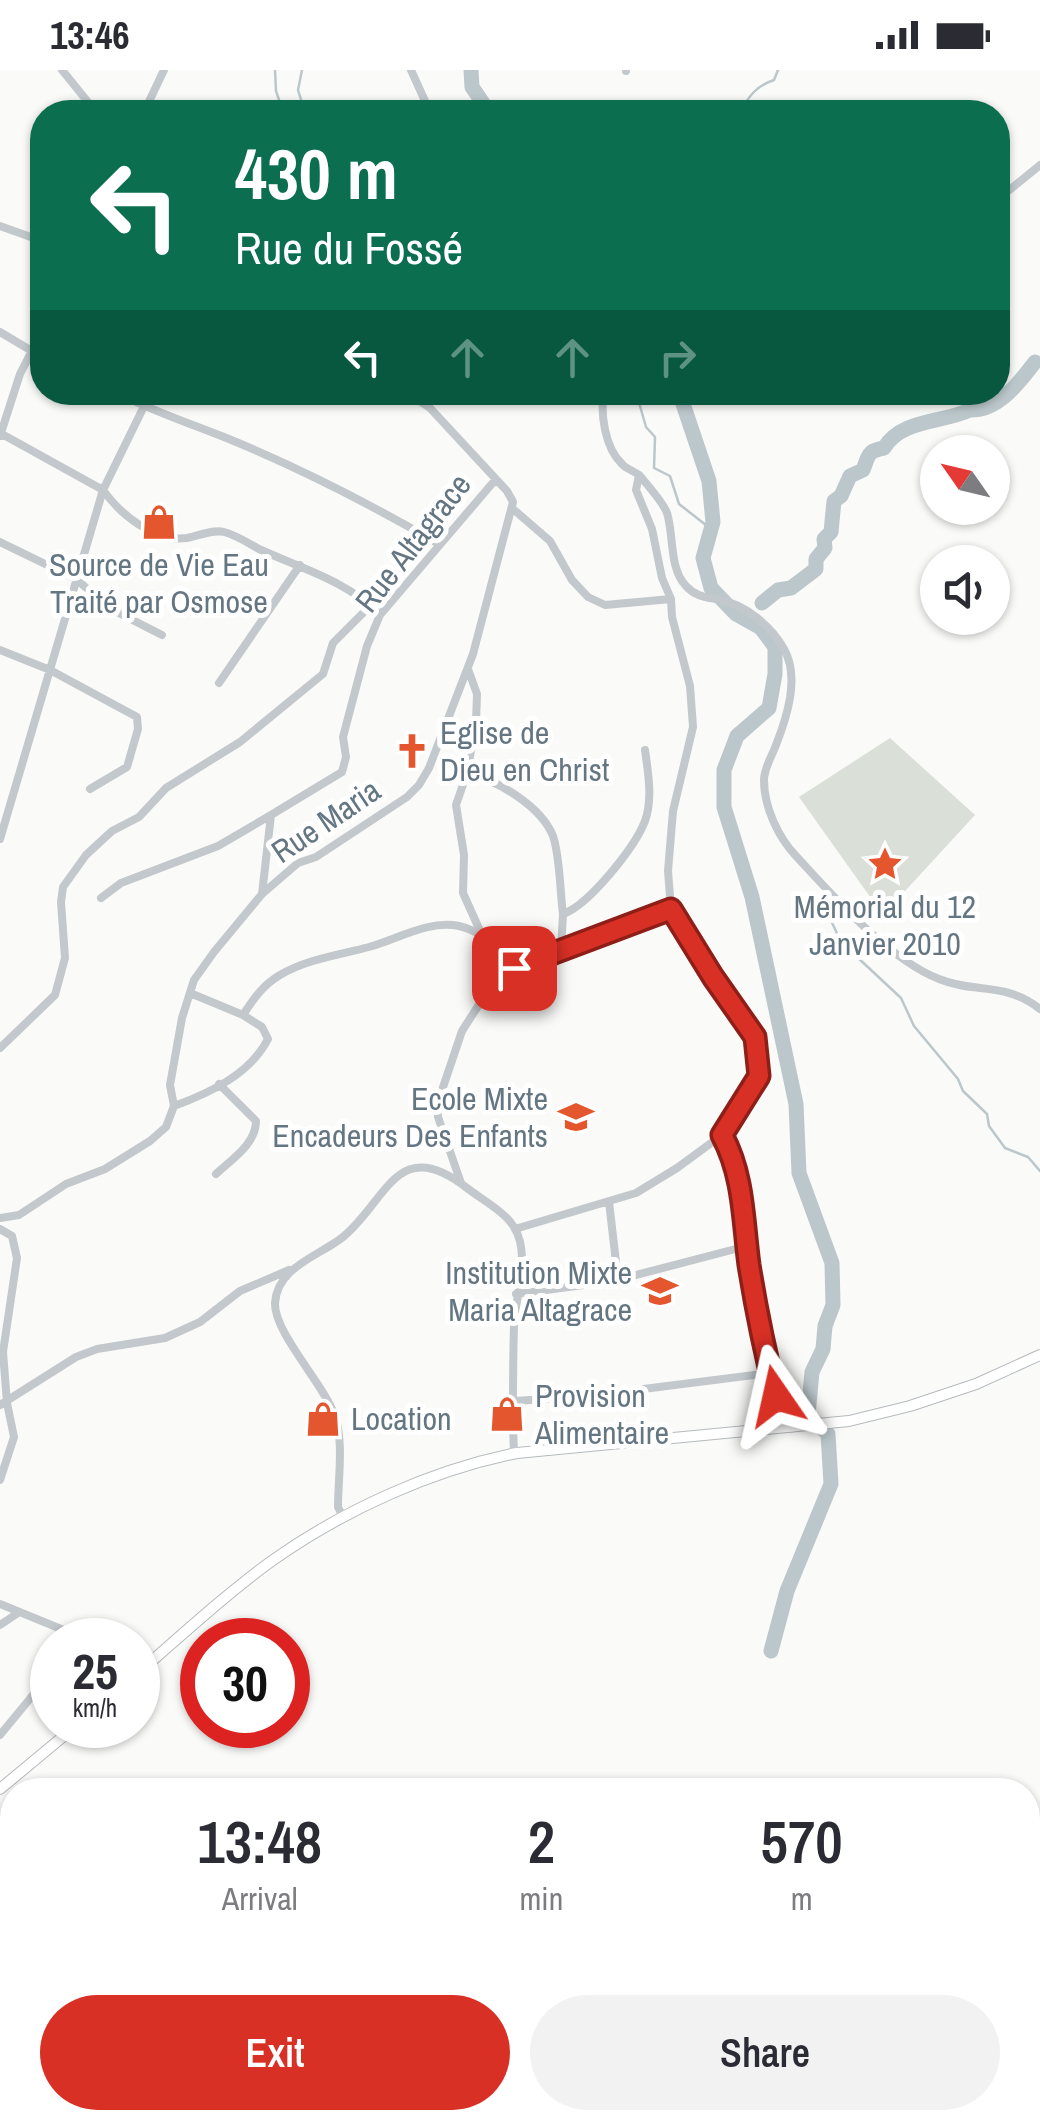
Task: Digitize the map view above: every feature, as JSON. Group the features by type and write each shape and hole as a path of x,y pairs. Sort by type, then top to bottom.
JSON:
{"main road":[{"path":"160,1654 269,1563 343,1517 470,1463 514,1453 849,1421 976,1384 1040,1355"},
{"path":"13,1778 49,1748"}],"street":[{"path":"62,70 86,100"},
{"path":"150,100 164,70"},
{"path":"411,70 425,100"},
{"path":"1010,190 1040,165"},
{"path":"0,226 30,237"},
{"path":"0,332 30,351"},
{"path":"30,356 0,434 103,490 114,506 164,537 184,538 220,530 317,572 380,615"},
{"path":"140,405 224,437 362,500 440,544"},
{"path":"426,405 507,491 513,510 550,541 572,580 588,597 605,605 671,599"},
{"path":"602,405 607,437 621,464 640,475 666,512 680,578 687,588 705,599 722,600 750,611 783,646 788,657 792,667 789,703 764,778 771,816 794,855 836,901 916,968 942,981 1002,989 1040,1009"},
{"path":"0,839 103,490 144,407"},
{"path":"515,1228 636,1193 722,1135 759,1076 755,1037 671,909 668,871 673,811 694,727 690,686 671,599 662,578 652,529 636,490 640,475"},
{"name":"Rue Altagrace","path":"101,898 120,883 218,846 342,772 346,757 343,737 367,646 380,615 496,479"},
{"name":"Rue Maria","path":"174,1106 170,1085 190,993 194,980 214,952 262,894 298,863 316,857 413,792 429,768 468,669 513,510"},
{"path":"0,542 76,579 110,608 162,635"},
{"path":"219,683 300,565"},
{"path":"0,1048 55,995 60,984 65,958 63,887 86,855 112,832 138,817 166,788 240,742 323,674 332,643 371,606"},
{"path":"0,650 50,670 137,717 138,728 127,768 90,789"},
{"path":"468,669 476,694 476,726 456,805 464,856 463,893 484,937 514,968"},
{"path":"563,914 583,903 605,881 645,820 649,790 645,750"},
{"path":"467,773 494,780 520,798 553,837 563,914 561,950"},
{"path":"262,894 271,815"},
{"path":"461,1183 437,1105 462,1032 480,1002 514,968 671,909"},
{"path":"243,1014 259,990 280,975 398,934 440,925 458,926 484,937"},
{"path":"0,1218 30,1210 66,1184 105,1168 150,1141 166,1127 174,1106 246,1069 259,1057 268,1040 262,1027 243,1014 190,993"},
{"path":"216,1174 251,1140 256,1127 256,1121 219,1084"},
{"path":"722,1135 732,1153 740,1184 770,1373 792,1428"},
{"path":"4,1404 97,1349 165,1338 200,1322 240,1291 328,1248 352,1229 386,1184 404,1170 431,1167 461,1183 515,1228 522,1252 516,1294 514,1453"},
{"path":"609,1202 618,1279"},
{"path":"0,1229 12,1236 17,1258 3,1352 4,1404 14,1436 0,1480"},
{"path":"516,1294 618,1279 747,1246"},
{"path":"289,1270 275,1300 276,1312 298,1355 320,1383 337,1421 338,1507 343,1517"},
{"path":"514,1401 629,1392 770,1373"},
{"path":"0,1604 31,1618"},
{"path":"0,1625 18,1613"},
{"path":"0,1735 30,1699"}],"shaded area":[{"path":"890,738 975,815 883,915 799,797"}],"waterway":[{"path":"275,70 279,100"},
{"path":"301,100 298,90 302,70"},
{"path":"471,70 472,87 481,100"},
{"path":"748,100 762,85 774,80 778,70"},
{"path":"1010,391 1035,362"},
{"path":"640,405 646,427 655,437 654,468 670,476 679,504 711,529"},
{"path":"683,405 709,481 713,522 703,558 711,588 736,614 761,628 775,647 769,708 737,736 724,770 724,807 752,897 796,1104 799,1173 832,1263 833,1305 825,1326 823,1349 812,1372 808,1415 828,1434 831,1484 787,1591 771,1651"},
{"path":"762,603 816,569 816,559 825,548 824,539 831,532 834,501 841,496 850,476 863,470 871,452 884,448 911,427 992,405"},
{"path":"828,914 841,942 901,998 914,1026 958,1079 963,1091 987,1114 989,1126 1005,1148 1028,1157 1040,1171"}],"place":[{"name":"Source de Vie Eau Traité par Osmose","path":"159,522"},
{"name":"Eglise de Dieu en Christ","path":"412,751"},
{"name":"Mémorial du 12 Janvier 2010","path":"885,864"},
{"name":"Ecole Mixte Encadeurs Des Enfants","path":"576,1117"},
{"name":"Institution Mixte Maria Altagrace","path":"660,1291"},
{"name":"Provision Alimentaire","path":"507,1414"},
{"name":"Location","path":"323,1419"}],"route":[{"path":"514,968 671,909 728,1000 748,1024 755,1037 759,1076 722,1135 732,1153 740,1184 752,1282 776,1396"}]}
